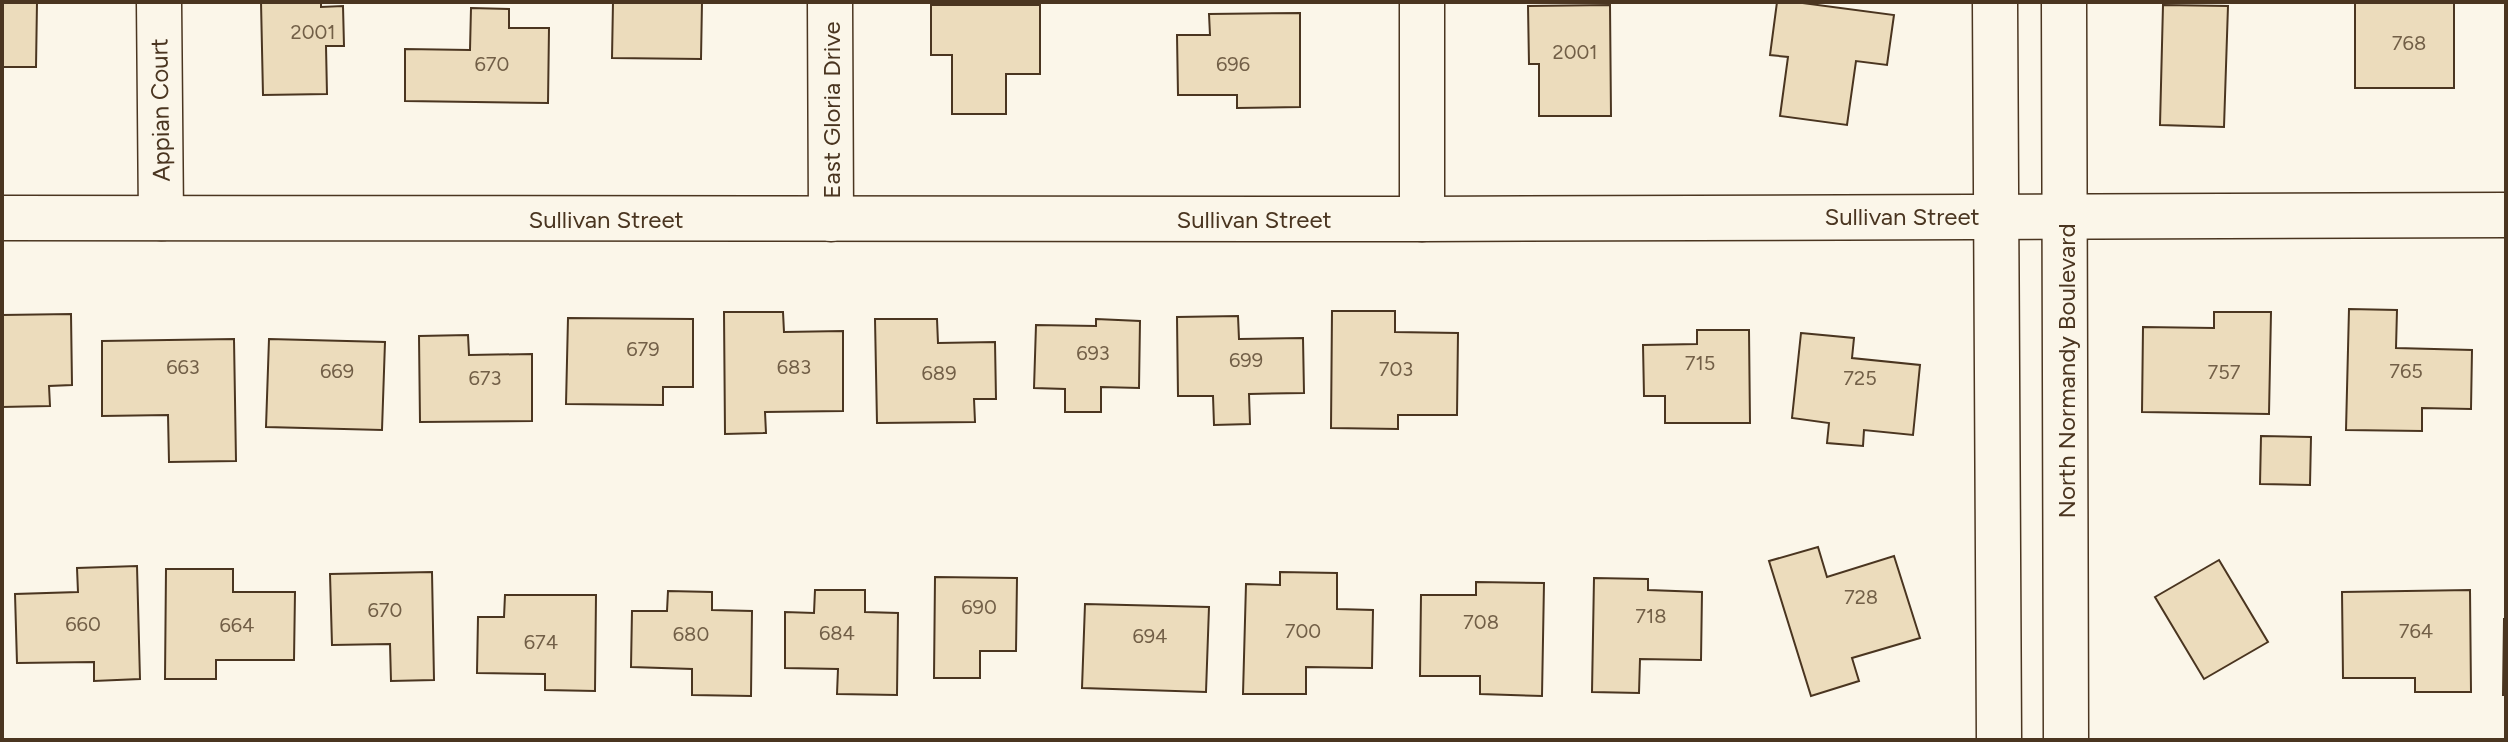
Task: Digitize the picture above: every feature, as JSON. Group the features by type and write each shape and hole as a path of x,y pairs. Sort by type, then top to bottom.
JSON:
{"street":[{"name":"Appian Court","path":"159,2 161,218"},
{"name":"East Gloria Drive","path":"830,2 831,219"},
{"path":"1422,2 1422,219"},
{"path":"1995,2 1999,740"},
{"name":"North Normandy Boulevard","path":"2064,2 2066,740"},
{"name":"Sullivan Street","path":"2,218 1422,219 2506,215"}],"building":[{"path":"2,2 37,2 36,67 2,67"},
{"path":"261,2 321,2 321,7 343,6 344,46 326,46 327,94 263,95"},
{"path":"613,2 702,2 701,59 612,58"},
{"path":"1777,2 1894,15 1887,65 1856,61 1847,125 1780,116 1788,57 1770,55"},
{"path":"2355,2 2454,2 2454,88 2355,88"},
{"path":"931,5 1040,5 1040,74 1006,74 1006,114 952,114 952,55 931,55"},
{"path":"1610,5 1611,116 1539,116 1539,64 1529,64 1528,6"},
{"path":"2163,5 2228,6 2224,127 2160,125"},
{"path":"471,8 509,9 509,28 549,28 548,103 405,101 405,49 470,50"},
{"path":"1300,13 1300,107 1237,108 1237,95 1178,95 1177,35 1210,35 1209,14"},
{"path":"2349,309 2397,310 2396,348 2472,350 2471,409 2422,408 2422,431 2346,430"},
{"path":"1332,311 1395,311 1395,332 1458,333 1457,415 1398,415 1398,429 1331,428"},
{"path":"724,312 783,312 784,332 843,331 843,411 765,412 766,433 725,434"},
{"path":"2214,312 2271,312 2269,414 2142,412 2143,327 2214,328"},
{"path":"71,314 72,385 49,386 50,406 2,407 2,315"},
{"path":"1238,316 1239,339 1303,338 1304,393 1249,394 1250,424 1214,425 1213,396 1178,396 1177,317"},
{"path":"568,318 693,319 693,387 663,387 663,405 566,404"},
{"path":"875,319 937,319 938,343 995,342 996,399 974,399 975,422 877,423"},
{"path":"1096,319 1140,321 1139,388 1101,387 1101,412 1065,412 1065,389 1034,388 1036,325 1096,326"},
{"path":"1697,330 1749,330 1750,423 1665,423 1665,396 1644,396 1643,345 1697,344"},
{"path":"1801,333 1854,338 1852,358 1920,365 1913,435 1864,430 1863,446 1827,443 1829,423 1792,418"},
{"path":"468,335 469,355 532,354 532,421 420,422 419,336"},
{"path":"234,339 236,461 169,462 168,415 102,416 102,341"},
{"path":"269,339 385,342 382,430 266,427"},
{"path":"2261,436 2311,437 2310,485 2260,484"},
{"path":"1818,547 1827,577 1894,556 1920,638 1852,658 1859,681 1811,696 1769,561"},
{"path":"2219,560 2268,642 2204,679 2155,597"},
{"path":"137,566 140,679 94,681 94,662 17,663 15,594 78,592 77,568"},
{"path":"166,569 233,569 233,592 295,592 294,660 216,660 216,679 165,679"},
{"path":"432,572 434,680 391,681 390,644 332,645 330,574"},
{"path":"1280,572 1337,573 1337,609 1373,610 1372,668 1306,667 1306,694 1243,694 1246,584 1280,585"},
{"path":"935,577 1017,578 1016,651 980,651 980,678 934,678"},
{"path":"1594,578 1648,579 1648,590 1702,592 1701,660 1640,659 1639,693 1592,692"},
{"path":"1476,582 1544,583 1542,696 1480,694 1480,676 1420,676 1421,595 1476,595"},
{"path":"815,590 865,590 865,612 898,613 897,695 837,694 838,669 785,668 785,612 814,613"},
{"path":"2470,590 2471,692 2415,692 2415,678 2343,678 2342,592"},
{"path":"668,591 712,592 712,610 752,611 751,696 692,695 692,669 631,667 632,611 667,611"},
{"path":"505,595 596,595 595,691 545,690 545,674 477,673 478,617 504,617"},
{"path":"1085,604 1209,607 1206,692 1082,688"},
{"path":"2506,619 2506,695 2503,695"}]}
